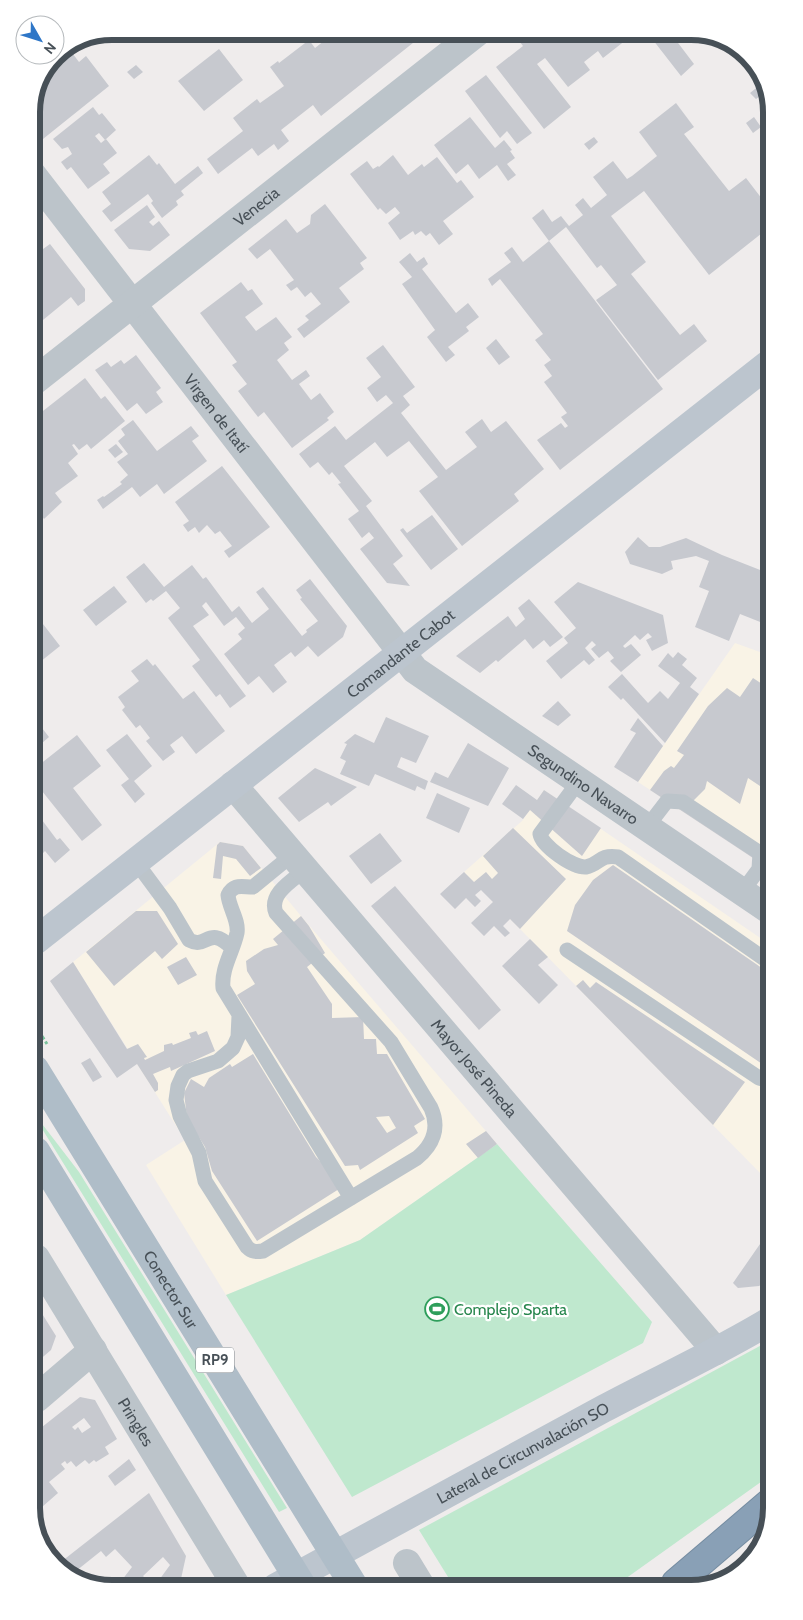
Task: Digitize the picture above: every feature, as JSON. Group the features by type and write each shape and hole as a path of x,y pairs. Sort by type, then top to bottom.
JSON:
{"highway":[{"path":"680,1580 763,1509"},
{"path":"693,1580 757,1538"}],"main road":[{"name":"Comandante Cabot","path":"40,937 763,368"},
{"name":"Conector Sur","path":"40,1077 350,1580"},
{"name":"RP9","path":"40,1158 290,1580"},
{"name":"Lateral de Circunvalación SO","path":"297,1580 335,1555 501,1464 763,1325"}],"street":[{"name":"Venecia","path":"40,376 468,40"},
{"name":"Virgen de Itatí","path":"40,184 402,652"},
{"name":"Segundino Navarro","path":"402,652 415,670 763,906"},
{"name":"Mayor José Pineda","path":"233,785 716,1351"},
{"name":"Pringles","path":"40,1264 233,1580"},
{"path":"40,1395 93,1350"},
{"path":"407,1563 417,1580"}],"lane":[{"path":"579,781 540,834 541,840 545,844 566,860 581,866 587,867 605,856 618,857 763,958"},
{"path":"646,827 666,801 684,802 760,853 759,869 742,892"},
{"path":"136,862 170,908 189,940 197,943 217,937 224,940 232,948"},
{"path":"299,862 253,888 238,886 230,891 228,901 235,918 237,932 222,981 225,993 351,1198"},
{"path":"239,1016 238,1038 230,1052 218,1061 188,1071 180,1080 176,1092 176,1100 178,1111 199,1153 205,1182 247,1247 251,1251 263,1252 422,1154 432,1140 435,1131 435,1117 391,1042 276,914 274,909 278,893 299,862"},
{"path":"568,950 763,1079"}],"shaded area":[{"path":"735,643 763,653 763,864 638,782"},
{"path":"544,790 763,940 763,1176 464,872 522,821"},
{"path":"220,842 243,846 497,1144 360,1240 226,1295 146,1165 185,1140 73,962"}],"green space":[{"path":"40,1121 79,1172 287,1508 279,1512 40,1125"},
{"name":"Complejo Sparta","path":"497,1144 652,1322 643,1343 352,1497 226,1295 360,1240"},
{"path":"763,1344 763,1480 624,1580 450,1580 419,1530"}],"building":[{"path":"309,40 315,48 325,40 417,40 321,116 313,105 281,130 289,141 278,150 274,144 258,156 252,148 218,174 207,159 243,131 233,118 257,99 260,103 284,86 270,67 278,61 279,63"},
{"path":"518,40 626,40 603,58 598,51 584,62 590,70 568,87 545,58 537,64 571,107 544,129 496,67 523,46"},
{"path":"653,40 676,40 694,64 681,76"},
{"path":"219,49 243,80 204,111 178,81"},
{"path":"72,52 79,62 86,56 109,86 43,139 40,136 40,108 47,80 58,65 65,65 65,58"},
{"path":"136,65 143,72 134,79 127,72"},
{"path":"486,75 532,133 517,144 507,131 500,138 465,91"},
{"path":"758,87 761,95 756,99 750,93"},
{"path":"676,103 694,127 684,134 729,191 746,178 763,200 763,232 709,275 644,191 611,216 646,262 631,274 680,335 694,324 707,341 658,380 596,300 617,285 601,265 597,268 566,227 549,241 532,218 543,209 552,222 561,216 569,226 583,215 575,205 583,198 591,208 607,195 593,177 613,161 627,179 657,156 639,132"},
{"path":"93,107 99,115 102,113 116,130 106,139 117,153 103,164 110,173 88,189 71,167 67,170 61,162 72,154 68,147 62,149 53,139","holes":["99,133 105,140 101,143 95,136"]},
{"path":"470,117 495,148 504,140 512,150 510,151 515,158 507,164 516,175 508,181 497,165 479,179 468,164 456,174 434,145"},
{"path":"754,117 761,127 753,133 746,123"},
{"path":"594,137 598,142 589,150 584,144"},
{"path":"149,155 157,165 159,163 175,184 198,166 203,173 181,191 184,195 176,201 178,205 162,218 151,203 153,201 148,194 111,222 102,211 111,204 102,192"},
{"path":"393,155 408,175 422,164 424,167 437,157 457,183 461,180 474,197 443,221 453,234 439,245 430,233 426,236 421,231 415,235 413,231 400,240 388,223 400,213 395,207 386,214 380,208 378,210 350,174 367,161 373,169 379,167"},
{"path":"325,204 367,258 360,263 364,269 339,288 350,302 304,338 297,329 309,320 305,316 321,304 311,292 305,297 297,287 291,291 286,285 294,280 270,249 257,259 248,249 286,219 297,233 310,224 311,215"},
{"path":"147,205 155,217 149,222 153,226 159,221 170,235 150,251 129,249 114,230"},
{"path":"549,241 663,389 560,470 537,440 561,423 565,428 568,426 561,417 567,413 544,382 552,376 544,365 551,360 535,340 543,334 500,279 492,286 488,279 511,262 504,253 512,247 523,262"},
{"path":"50,244 85,289 85,301 78,306 71,297 40,322 40,251"},
{"path":"410,253 417,262 424,257 428,264 422,269 456,313 468,303 479,317 466,327 469,331 448,347 455,355 446,362 427,337 435,330 402,284 412,277 399,262"},
{"path":"241,282 248,291 252,289 263,304 245,317 256,331 276,317 292,337 284,343 289,350 277,360 292,380 306,370 310,376 299,384 311,400 320,393 334,412 327,418 329,420 292,448 264,412 258,417 238,391 247,384 232,365 237,362 200,313"},
{"path":"496,339 510,357 499,365 486,348"},
{"path":"383,345 415,387 403,396 410,405 401,413 446,470 477,447 465,432 482,419 491,432 506,421 544,469 514,494 519,501 462,546 419,491 438,477 409,441 387,457 375,442 344,466 372,501 366,506 403,556 393,564 410,586 387,583 360,549 374,538 369,532 362,538 348,519 359,511 338,484 341,483 332,472 329,475 318,462 310,468 299,454 335,426 346,440 393,403 386,395 377,402 367,388 381,377 366,358"},
{"path":"136,355 161,388 156,392 163,402 146,414 137,403 127,411 95,370 107,362 111,367 121,360 124,364"},
{"path":"85,378 101,399 105,396 125,421 91,449 87,444 79,450 74,444 72,445 78,454 68,463 78,476 55,493 62,502 44,519 40,513 40,432 43,430 40,426 40,413"},
{"path":"133,420 157,451 191,426 199,436 192,441 207,461 164,494 157,484 140,497 132,487 103,509 97,500 122,484 120,482 128,475 117,462 128,454 118,441 125,435 121,429"},
{"path":"116,444 123,452 115,458 108,450"},
{"path":"222,466 270,527 229,558 224,551 232,546 220,531 215,534 207,525 199,533 195,527 188,532 183,525 189,521 175,502"},
{"path":"432,515 458,549 431,570 400,530 403,528 407,533"},
{"path":"638,537 649,547 660,547 686,538 763,571 763,623 740,614 729,641 695,627 709,591 699,587 709,561 696,556 671,561 673,569 662,574 630,564 625,552"},
{"path":"144,563 164,587 192,565 203,579 206,577 232,612 239,606 252,623 269,609 256,592 263,587 302,636 307,632 306,630 318,621 300,599 302,598 296,590 310,579 347,626 343,637 318,657 308,646 295,657 291,652 274,665 287,682 273,693 259,676 248,685 224,654 242,639 238,634 245,628 236,617 224,626 206,602 202,606 209,615 193,626 246,696 230,708 220,694 216,697 192,666 200,660 168,618 180,608 166,591 153,601 151,599 146,603 126,577"},
{"path":"578,582 663,615 668,643 652,651 646,640 652,637 648,633 640,640 635,635 623,646 625,648 631,644 641,655 621,672 610,661 614,658 608,651 599,658 591,649 596,645 592,641 585,648 595,660 589,665 584,660 561,679 546,661 568,643 564,638 576,628 554,602"},
{"path":"114,586 127,602 96,626 83,610"},
{"path":"529,599 563,637 550,647 544,640 533,649 525,639 498,662 496,660 480,673 456,656 508,616 516,627 525,619 518,608"},
{"path":"40,620 60,646 40,662"},
{"path":"678,652 687,659 682,665 697,678 690,687 699,694 665,743 623,698 621,700 608,687 622,674 648,703 660,691 668,699 680,683 658,666 668,653 673,658"},
{"path":"147,659 153,666 155,664 183,699 194,691 225,731 196,754 182,736 170,745 175,752 163,761 146,741 150,738 140,725 136,728 122,710 125,707 118,697 139,681 131,671"},
{"path":"753,678 763,685 763,788 748,778 740,804 707,781 705,789 692,802 763,854 763,861 753,858 650,790 664,771 671,766 674,768 684,755 677,751 708,706 727,688 740,697"},
{"path":"558,701 571,715 558,726 542,716"},
{"path":"386,717 429,736 416,763 401,757 397,767 428,781 425,790 417,786 415,791 375,774 369,786 340,774 346,761 340,758 347,744 344,743 355,734 374,743"},
{"path":"638,718 663,746 638,782 614,767 636,733 630,730"},
{"path":"42,728 49,737 40,745 40,730"},
{"path":"127,734 152,766 134,781 145,794 135,803 121,785 129,779 106,750"},
{"path":"77,735 101,766 73,788 102,825 82,841 40,788 40,764"},
{"path":"468,743 509,768 488,806 430,782 435,772 448,778"},
{"path":"315,768 357,787 331,806 328,802 299,822 278,798"},
{"path":"516,785 537,800 544,790 601,828 582,856 530,810 523,819 502,804"},
{"path":"437,793 470,808 459,833 426,818"},
{"path":"42,820 57,840 60,838 70,850 55,863 45,851 40,856 40,822"},
{"path":"513,828 566,879 520,929 510,919 503,926 510,933 505,937 494,926 484,936 471,923 493,902 481,890 475,895 481,901 475,907 466,898 455,909 440,894 464,872 474,882 486,872 492,879 498,873 483,856"},
{"path":"380,833 402,861 371,884 349,856"},
{"path":"220,842 243,846 261,868 250,876 236,859 223,856 221,879 213,878 217,845"},
{"path":"613,865 763,969 763,1065 567,931 575,905 593,880"},
{"path":"395,886 501,1010 479,1030 371,906"},
{"path":"136,911 157,911 178,944 162,959 155,951 114,986 86,952"},
{"path":"301,916 325,953 307,967 332,1004 332,1018 363,1017 364,1039 376,1039 377,1054 387,1054 425,1119 414,1126 418,1133 360,1170 358,1165 345,1166 237,995 255,984 247,971 246,961 264,949 278,945 273,939","holes":["389,1116 396,1128 387,1133 376,1117"]},
{"path":"530,939 548,957 538,965 558,985 539,1004 502,966"},
{"path":"186,957 197,975 178,985 167,967"},
{"path":"73,962 127,1049 138,1044 147,1057 144,1058 145,1060 164,1051 164,1045 172,1043 173,1045 191,1038 189,1033 196,1031 198,1035 207,1031 215,1051 171,1071 170,1067 153,1074 158,1083 158,1090 155,1092 137,1064 117,1078 50,981"},
{"path":"583,980 590,988 596,982 745,1082 713,1125 576,986"},
{"path":"253,1054 316,1157 324,1165 339,1189 257,1241 212,1171 205,1147 187,1118 184,1093 191,1079 204,1087 209,1078 230,1064 232,1067"},
{"path":"90,1058 102,1077 93,1082 81,1063"},
{"path":"486,1131 497,1144 478,1158 466,1144"},
{"path":"763,1240 763,1284 759,1286 738,1288 733,1283"},
{"path":"40,1310 56,1336 51,1350 40,1359"},
{"path":"80,1397 95,1400 117,1439 105,1447 109,1454 96,1462 94,1460 89,1464 85,1460 76,1467 71,1461 67,1464 65,1461 61,1464 65,1469 49,1482 58,1493 42,1507 40,1505 40,1429","holes":["84,1418 91,1427 82,1433 78,1427 75,1430 72,1427"]},
{"path":"129,1459 136,1470 115,1486 108,1476"},
{"path":"149,1493 186,1556 181,1580 159,1580 170,1565 163,1557 143,1576 147,1580 122,1580 132,1567 115,1549 106,1557 101,1551 77,1570 63,1560"}],"place":[{"name":"Complejo Sparta","path":"437,1309"}]}
